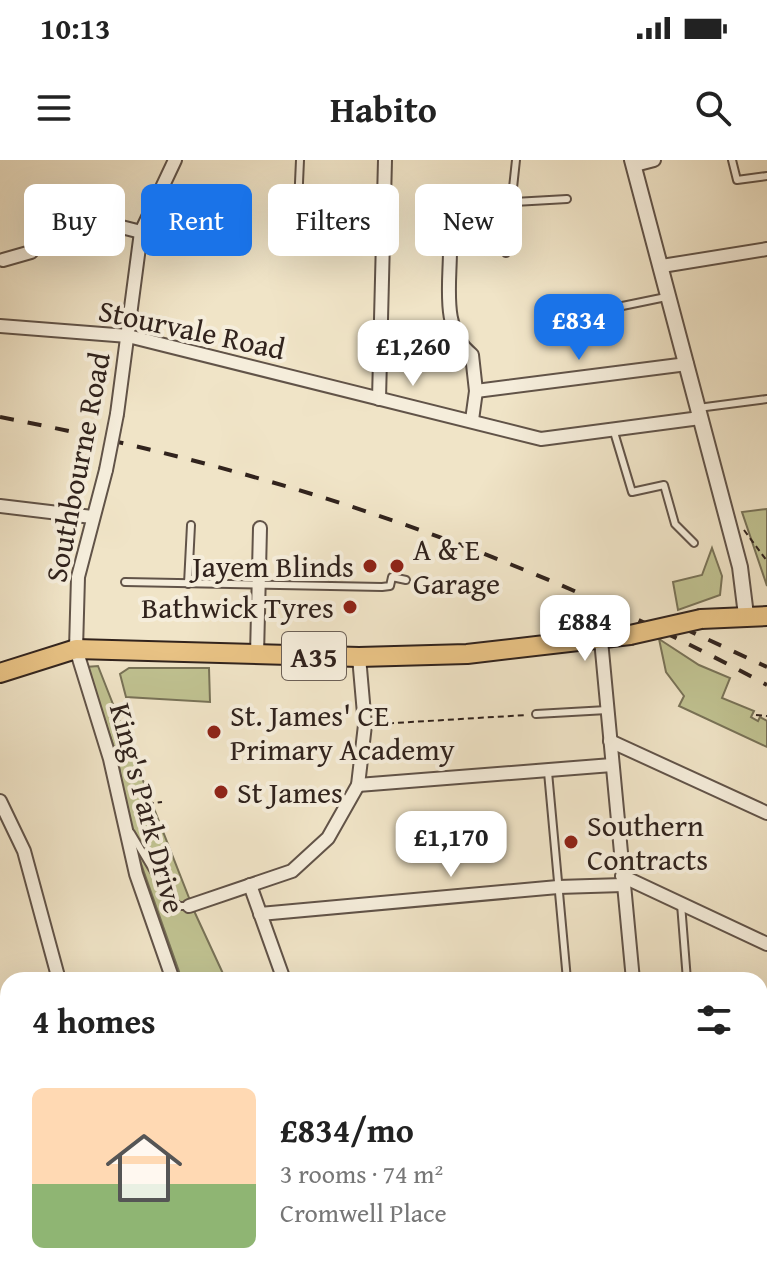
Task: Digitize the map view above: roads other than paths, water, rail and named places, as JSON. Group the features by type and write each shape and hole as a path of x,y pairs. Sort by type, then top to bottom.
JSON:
{"main road":[{"name":"A35","path":"0,673 76,649 359,657 467,654 601,640 701,619 767,616"}],"street":[{"name":"Southbourne Road","path":"164,184 175,160"},
{"path":"379,399 385,160"},
{"path":"654,160 633,162 740,567 746,615"},
{"path":"3,260 31,252 50,230 86,218 141,232"},
{"name":"Southbourne Road","path":"76,649 78,577 117,414 141,232"},
{"path":"662,266 767,249"},
{"path":"450,256 450,316 458,344 472,355 476,391 472,420"},
{"name":"Stourvale Road","path":"0,326 128,336 541,439 614,432 699,413"},
{"path":"476,391 687,364"},
{"path":"0,506 92,517"},
{"path":"257,655 260,528"},
{"path":"601,640 632,972"},
{"name":"King's Park Drive","path":"76,649 110,759 121,816 170,972"},
{"path":"189,906 292,871 319,850 358,785 365,725 359,657"},
{"path":"610,741 767,813"},
{"path":"358,785 612,765"},
{"path":"0,801 24,851 57,972"},
{"path":"260,914 623,880 681,903 767,944"},
{"path":"250,885 281,972"}],"lane":[{"path":"299,184 300,160"},
{"path":"515,184 516,160"},
{"path":"732,160 737,180 767,176"},
{"path":"522,202 567,199"},
{"path":"569,317 670,296"},
{"path":"382,343 458,344"},
{"path":"699,413 767,399"},
{"path":"614,432 632,492 664,485 675,524 694,543"},
{"path":"188,584 191,525"},
{"path":"125,582 382,587 390,586 392,577 406,580"},
{"path":"536,714 607,710"},
{"path":"547,768 566,972"},
{"path":"121,816 171,900 179,906 189,906"},
{"path":"681,903 686,972"}],"railway":[{"path":"0,417 201,463 394,521 582,594 675,637 767,685"},
{"path":"683,628 767,667"}],"place":[{"name":"Jayem Blinds","path":"370,566"},
{"name":"A & E Garage","path":"397,566"},
{"name":"Bathwick Tyres","path":"350,607"},
{"name":"St. James' CE Primary Academy","path":"214,732"},
{"name":"St James","path":"221,792"},
{"name":"Southern Contracts","path":"571,842"}]}
